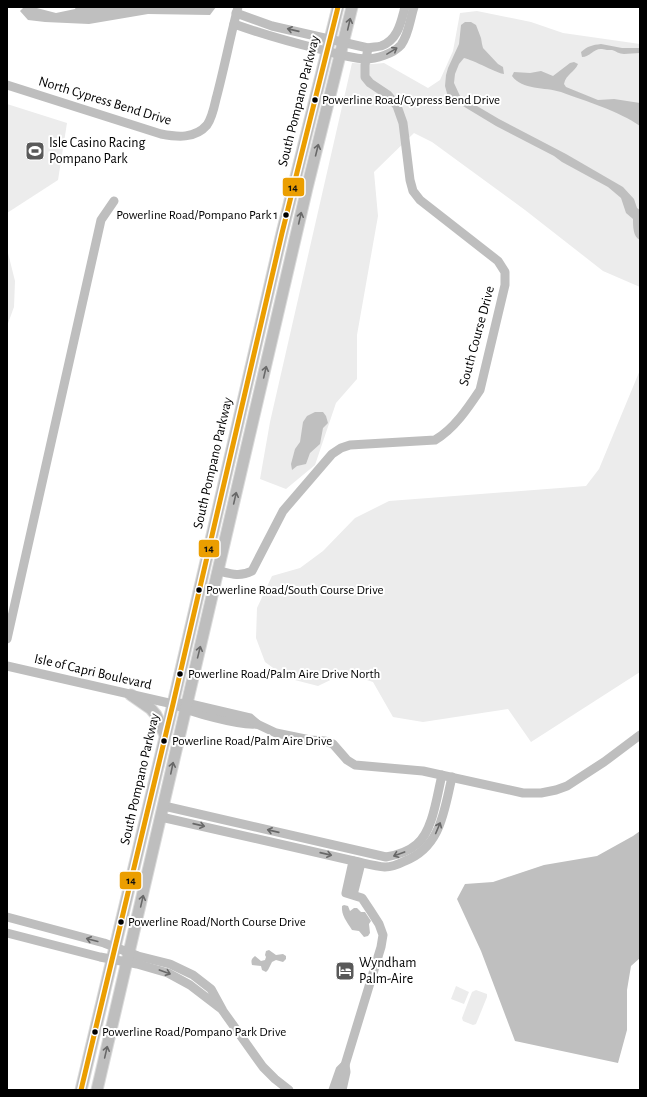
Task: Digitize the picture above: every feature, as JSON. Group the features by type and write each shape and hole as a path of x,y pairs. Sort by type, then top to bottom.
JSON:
{"main road":[{"name":"South Pompano Parkway","path":"81,1090 173,704 282,233 338,7"},
{"name":"South Pompano Parkway","path":"97,1090 307,188 352,7"},
{"path":"218,571 213,554 226,498 224,482"},
{"path":"131,695 151,709 156,715 165,735"}],"street":[{"path":"368,48 381,46 391,40 398,31 405,7"},
{"path":"234,24 269,36 327,52 366,59 383,56 393,52 400,45 406,35 414,7"},
{"name":"North Cypress Bend Drive","path":"7,85 161,134 178,137 190,136 203,129 210,119 220,85 237,10 272,26 368,48"},
{"name":"South Course Drive","path":"218,571 236,575 246,574 252,571 283,511 332,454 341,448 350,445 435,440 446,434 472,403 480,390 505,285 505,272 498,261 420,200 413,191 410,180 403,123 397,106 388,95 370,83 365,77 368,48"},
{"path":"7,639 101,220 114,201"},
{"path":"282,233 296,237"},
{"name":"Isle of Capri Boulevard","path":"7,666 186,707 250,718 257,724 276,733 310,740 325,741 333,744 347,760 355,765 423,771 523,793 556,790 567,786 604,762 640,735"},
{"path":"163,811 243,824 386,857 397,855 418,844 426,832 433,814 442,775"},
{"path":"163,811 241,835 385,867 399,864 415,857 427,848 435,836 443,818 452,777"},
{"path":"241,835 243,824"},
{"path":"295,847 296,837"},
{"path":"342,1090 346,1072 345,1065 381,947 383,935 379,924 362,898 350,894 360,867 354,861"},
{"path":"7,917 115,947 128,957"},
{"path":"7,932 112,960 128,957 170,964 193,975 211,989 223,1010 263,1067 289,1090"},
{"path":"333,1090 340,1070 345,1065"}],"shaded area":[{"path":"24,7 33,7 56,13 75,9 76,7 216,7 210,15 148,14 89,24 28,20 20,11"},
{"path":"477,11 531,22 563,33 640,44 640,287 603,271 525,210 432,142 414,133 374,172 378,216 357,335 357,379 336,403 315,465 286,489 260,479 270,422 352,63 384,63 428,88 440,80 453,51 460,13"},
{"path":"465,22 471,22 476,25 483,48 498,64 503,67 504,74 464,58 459,64 455,74 454,83 460,96 623,187 634,199 637,208 640,210 640,240 636,236 633,228 633,219 626,213 621,198 608,187 562,162 554,156 496,126 448,97 445,86 446,75 459,44 461,25"},
{"path":"601,44 622,48 640,48 640,53 622,54 612,50 599,49 585,57 582,57 581,52 586,48"},
{"path":"574,62 578,64 565,81 564,84 566,87 598,100 614,99 640,103 640,126 602,107 555,90 522,84 516,81 512,76 514,72 530,73 541,71 553,76 570,63"},
{"name":"Isle Casino Racing Pompano Park","path":"7,104 67,123 58,180 7,213"},
{"path":"7,249 15,281 14,307 7,326"},
{"path":"640,370 640,672 531,742 508,709 423,722 393,717 373,682 345,673 318,686 287,678 265,662 256,638 257,608 272,576 300,568 323,551 355,518 389,501 586,486 599,469"},
{"path":"315,412 323,412 328,423 323,428 320,444 310,453 306,464 297,466 292,470 291,464 295,449 300,442 303,422 307,416"},
{"path":"640,831 640,958 631,966 627,990 627,1030 618,1063 515,1041 481,951 457,899 465,884 493,882 544,865 597,856"},
{"path":"342,906 348,906 350,911 357,908 361,912 365,912 371,921 369,924 370,933 368,936 364,937 359,931 352,930 342,912"},
{"path":"269,950 276,955 283,954 286,956 286,959 283,962 276,960 272,962 266,972 262,970 261,966 252,965 251,962 255,956 261,961 265,960 266,951"},
{"path":"456,986 469,992 464,1004 451,999"},
{"path":"476,990 487,994 487,997 476,1024 473,1025 463,1021 462,1018 472,992"}],"transit line":[{"name":"14","path":"81,1090 173,704 282,233 338,7"}],"place":[{"name":"Powerline Road/Cypress Bend Drive","path":"315,100"},
{"name":"Isle Casino Racing Pompano Park","path":"35,151"},
{"name":"Powerline Road/Pompano Park 1","path":"286,215"},
{"name":"Powerline Road/South Course Drive","path":"199,590"},
{"name":"Powerline Road/Palm Aire Drive North","path":"180,674"},
{"name":"Powerline Road/Palm Aire Drive","path":"164,741"},
{"name":"Powerline Road/North Course Drive","path":"121,922"},
{"name":"Wyndham Palm-Aire","path":"345,971"},
{"name":"Powerline Road/Pompano Park Drive","path":"95,1032"}]}
